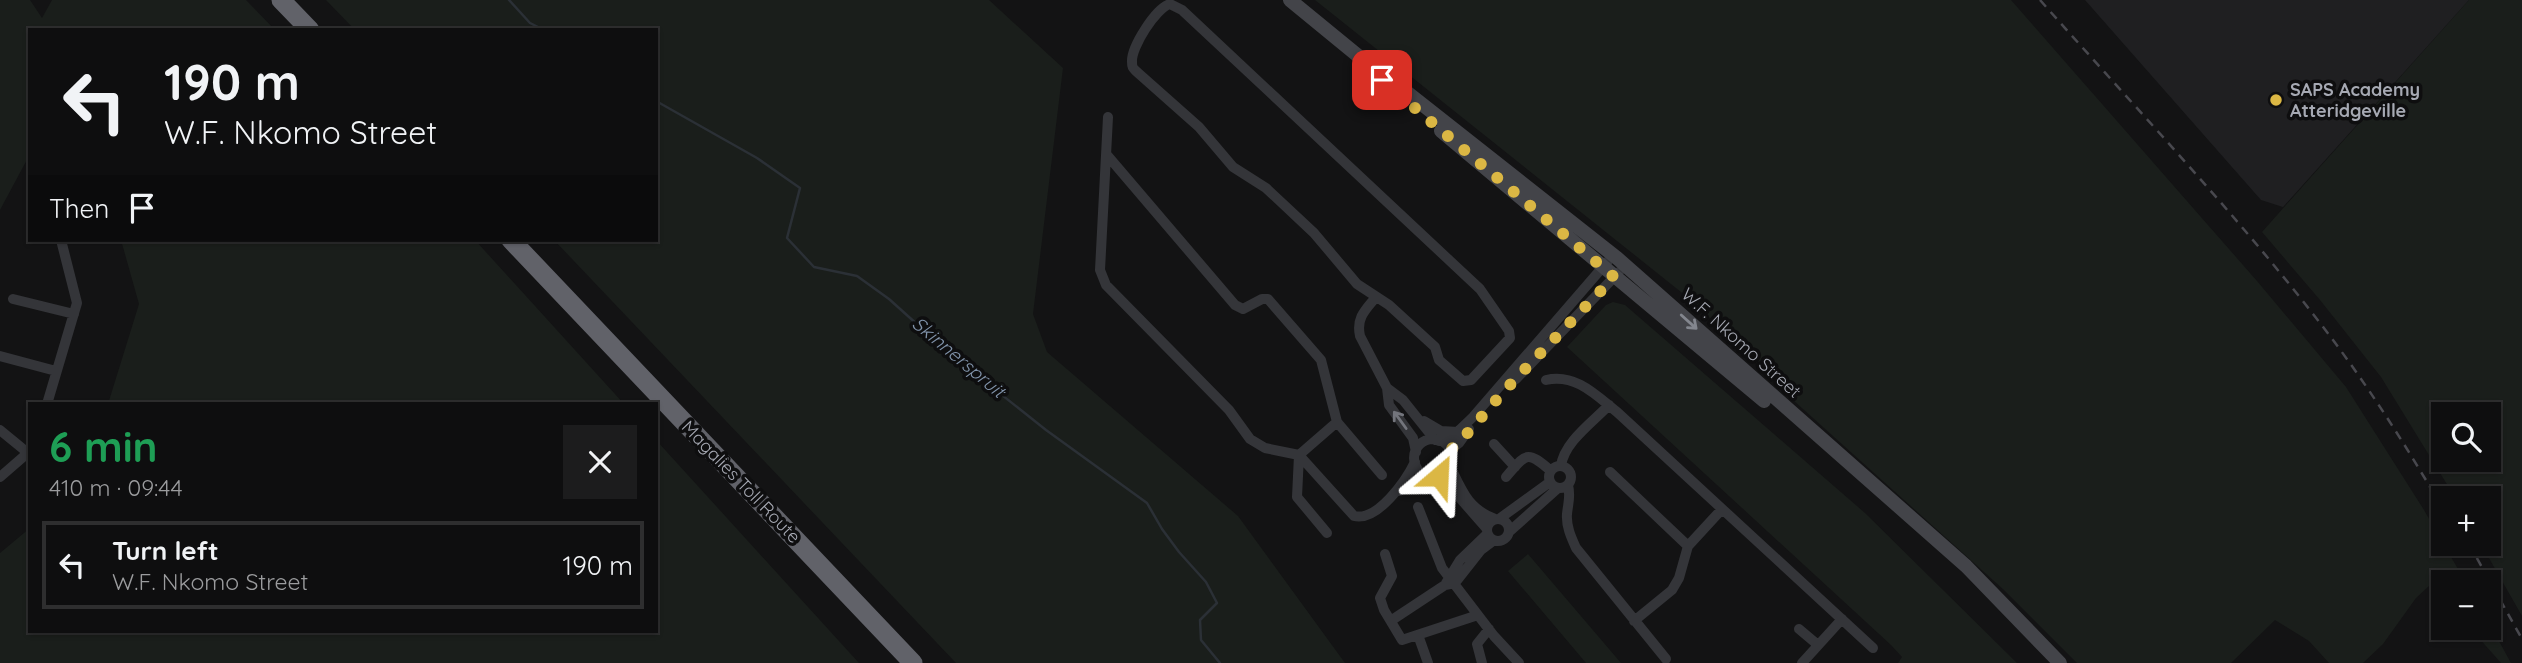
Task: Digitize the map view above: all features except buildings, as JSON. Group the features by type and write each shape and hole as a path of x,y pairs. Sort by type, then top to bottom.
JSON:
{"highway":[{"path":"267,0 294,28"},
{"path":"281,0 308,28"},
{"name":"Magalies Toll Route","path":"499,242 652,402"},
{"name":"Magalies Toll Route","path":"513,242 913,663"},
{"name":"Magalies Toll Route","path":"658,408 901,663"}],"main road":[{"name":"W.F. Nkomo Street","path":"1290,0 1379,73 1613,254 1956,557 2060,663"},
{"name":"W.F. Nkomo Street","path":"1379,73 1382,80 1398,95 1892,509 1966,574 2053,663"}],"street":[{"path":"1170,4 1182,10 1315,137 1475,283 1510,331 1510,338 1471,380 1463,381 1439,360 1435,347 1389,305 1376,297 1357,284 1314,233 1276,197 1233,167 1199,127 1133,66 1133,54 1155,15 1164,6 1170,4"},
{"path":"1108,117 1100,270 1106,285 1229,410 1250,439 1265,448 1299,455 1354,516 1362,518 1369,515 1396,492 1409,475 1422,444 1449,439 1458,432 1608,272 1625,265"},
{"path":"1107,155 1235,305 1243,309 1262,299 1268,299 1321,360 1337,422 1382,475"},
{"path":"48,402 74,314 76,296 62,242"},
{"path":"1450,450 1608,272 1613,254"},
{"path":"1376,297 1360,317 1358,327 1366,349 1387,388 1390,405 1413,438 1420,471 1452,489 1489,535 1504,540 1532,511 1558,478 1562,456 1609,405"},
{"path":"13,299 74,314"},
{"path":"0,356 57,371"},
{"path":"1546,380 1565,378 1577,382 1609,405 1873,648"},
{"path":"1387,388 1403,400 1437,440 1450,450"},
{"path":"1414,413 1432,428 1458,432"},
{"path":"1327,533 1297,497 1299,455 1337,422"},
{"path":"0,430 28,451"},
{"path":"1494,444 1515,467"},
{"path":"1450,450 1450,466 1464,496 1475,509 1508,524 1510,531"},
{"path":"0,477 28,453"},
{"path":"1506,478 1522,458 1529,456 1535,456 1558,478 1571,498 1567,516 1576,548 1666,659"},
{"path":"1396,492 1430,476 1443,474 1450,466"},
{"path":"1610,472 1688,545"},
{"path":"1392,620 1450,582 1489,535 1490,523 1558,478"},
{"path":"1524,501 1532,511"},
{"path":"1418,507 1450,582 1519,663"},
{"path":"1634,621 1676,584 1688,545 1722,509"},
{"path":"1385,554 1392,576 1380,598 1402,640 1478,615"},
{"path":"1802,663 1842,619"},
{"path":"1482,663 1477,644 1489,629"},
{"path":"1799,629 1818,645"},
{"path":"1418,635 1428,663"}],"shaded area":[{"path":"0,0 30,0 42,18 52,0 246,0 273,28 28,28 28,158 0,210"},
{"path":"326,0 989,0 1063,68 1033,314 1047,352 1238,516 1345,663 956,663 556,242 658,242 658,28 353,28"},
{"path":"1315,0 2011,0 2346,387 2431,522 2431,556 2450,556 2459,570 2431,570 2431,588 2429,586 2416,598 2383,644 2363,663 2329,663 2309,641 2275,620 2231,663 2077,663 2004,590 1793,400 1696,304"},
{"name":"SAPS Academy Atteridgeville","path":"2085,0 2469,0 2283,207 2261,200"},
{"path":"2469,0 2522,0 2522,616 2501,579 2501,570 2496,570 2488,556 2501,556 2501,486 2448,486 2439,472 2501,472 2501,402 2431,402 2431,458 2381,377 2262,232"},
{"path":"122,242 477,242 622,402 109,402 139,304"},
{"path":"1613,302 1625,305 1865,513 2017,663 1898,663 1902,657 1891,645 1567,347 1606,305"},
{"path":"658,442 859,663 0,663 0,553 28,530 28,633 658,633"},
{"path":"1528,554 1621,663 1586,663 1508,571"},
{"path":"2481,640 2498,640 2511,663 2501,663"}],"waterway":[{"name":"Skinnerspruit","path":"509,0 530,23 540,28"},
{"name":"Skinnerspruit","path":"658,102 757,158 800,188 787,238 814,267 857,276 889,299 949,353 1046,430 1147,503 1179,552 1206,582 1217,603 1200,620 1201,640 1220,663"}],"railway":[{"path":"2040,0 2281,273 2348,361 2431,489"},
{"path":"2476,556 2522,639"}],"place":[{"name":"SAPS Academy Atteridgeville","path":"2276,100"}],"route":[{"path":"1382,80 1614,277 1450,450 1450,466 1439,476"}]}
